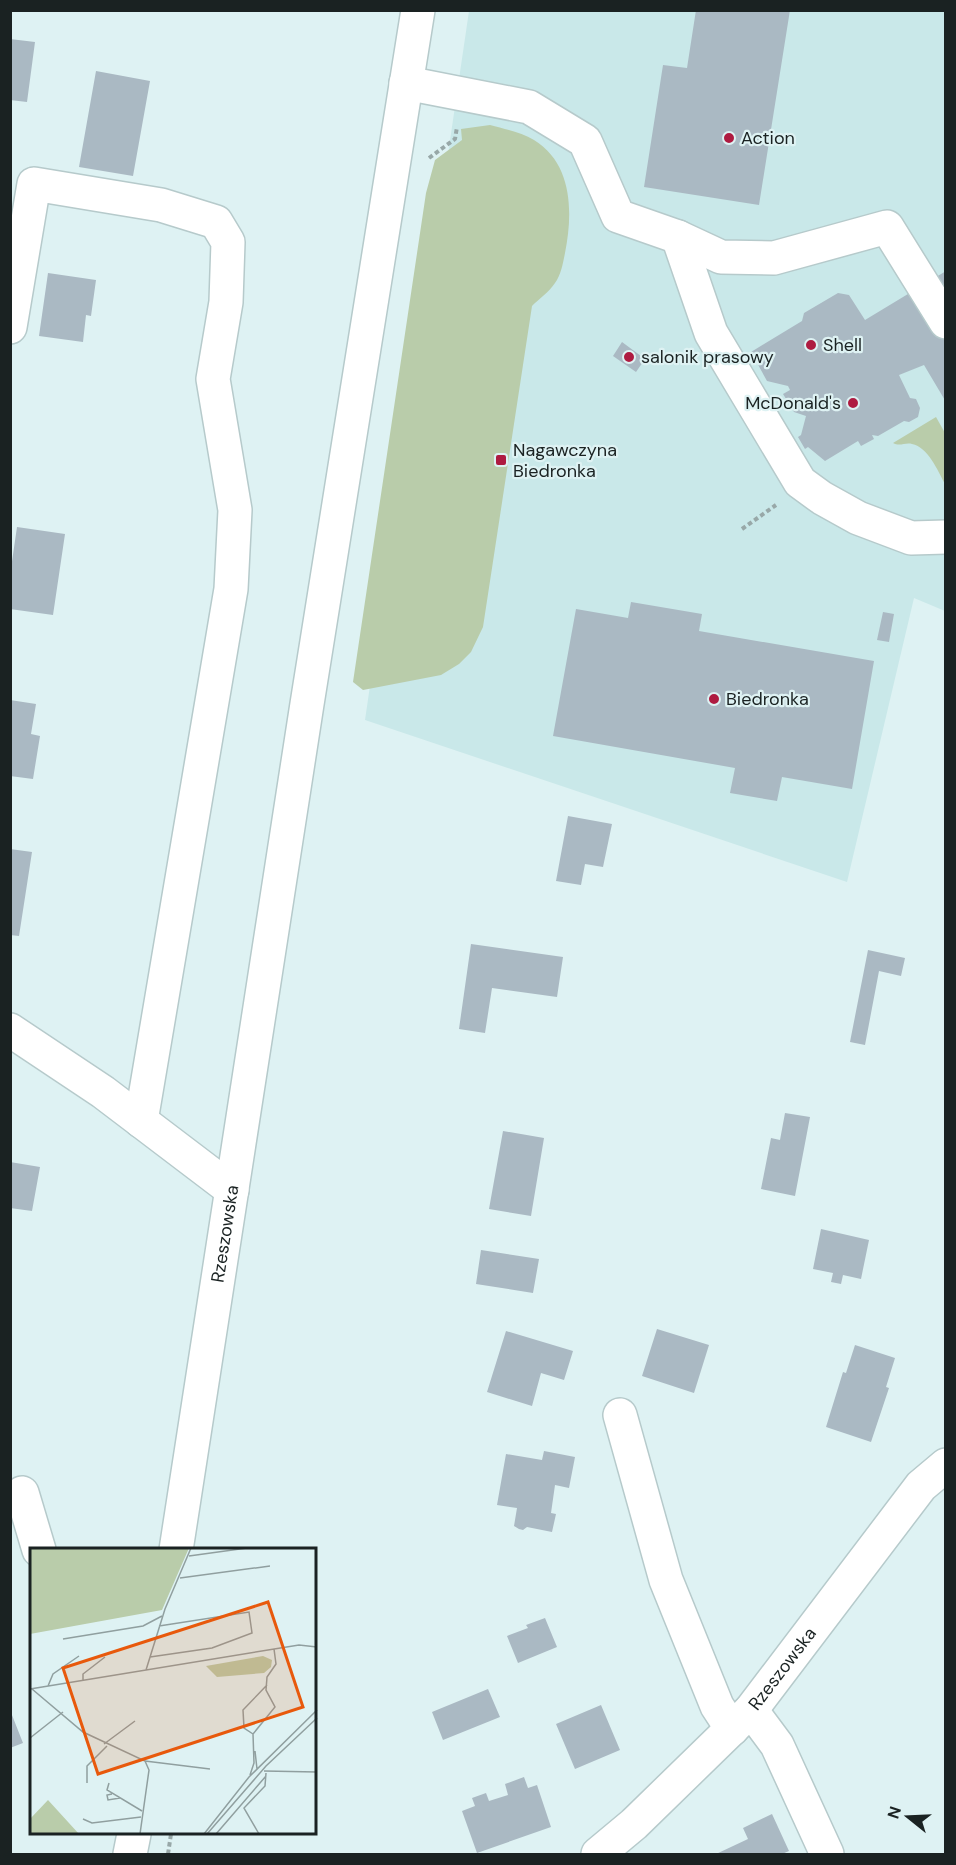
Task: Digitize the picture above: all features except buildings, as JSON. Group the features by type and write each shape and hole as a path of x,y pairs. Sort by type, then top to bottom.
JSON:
{"street":[{"path":"232,1190 417,10"},
{"path":"406,83 529,107 585,141 618,216 678,237 721,258 774,258 887,227 945,322"},
{"path":"10,327 34,183 161,205 216,222 228,242 226,302 213,379 235,510 231,589 141,1121"},
{"path":"678,237 711,333 800,482 822,498 858,518 911,538 945,537"},
{"name":"Rzeszowska","path":"10,1030 103,1092 232,1190 176,1548"},
{"path":"620,1415 666,1580 717,1707 742,1720 777,1745 828,1854"},
{"name":"Rzeszowska","path":"598,1854 634,1824 742,1720 921,1486 945,1465"},
{"path":"22,1493 38,1548"},
{"path":"130,1854 134,1835"}],"path":[{"path":"742,529 777,503"},
{"path":"168,1854 171,1835"}],"shaded area":[{"path":"469,11 945,11 945,611 914,598 847,882 365,720"}],"green space":[{"path":"490,125 524,135 547,150 563,176 567,190 569,222 568,238 559,276 550,289 532,306 483,627 471,652 459,664 441,675 363,690 353,682 426,193 435,160 462,140 461,129"},
{"path":"936,417 945,433 945,484 932,460 918,446 893,443"}],"place":[{"name":"Action","path":"729,138"},
{"name":"Shell","path":"811,345"},
{"name":"salonik prasowy","path":"629,357"},
{"name":"McDonald's","path":"853,403"},
{"name":"Nagawczyna Biedronka","path":"501,460"},
{"name":"Biedronka","path":"714,699"}]}
